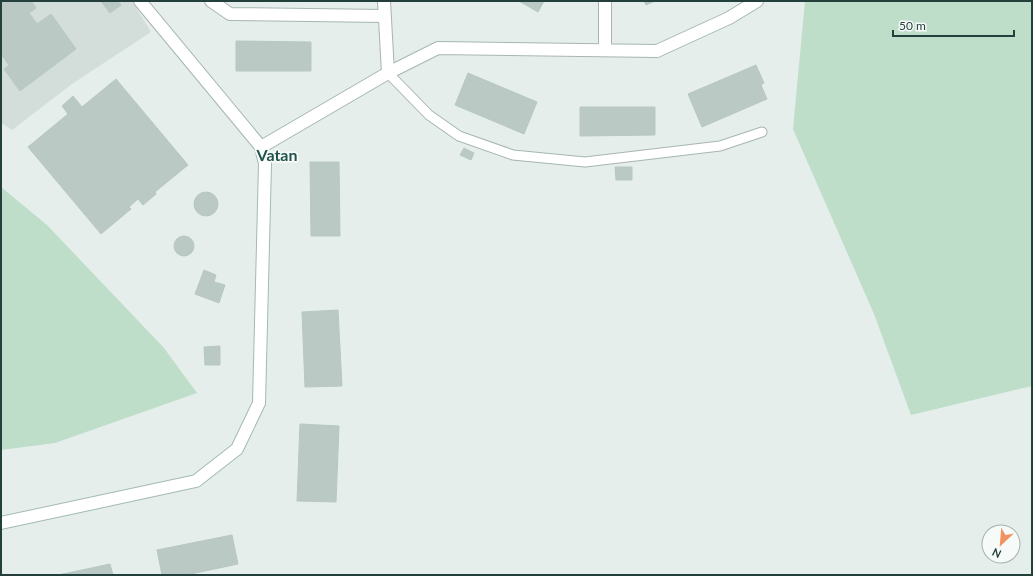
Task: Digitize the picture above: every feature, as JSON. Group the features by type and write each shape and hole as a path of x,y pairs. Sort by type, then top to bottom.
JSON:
{"street":[{"path":"1,523 196,481 237,450 259,403 265,164 261,147 140,1"},
{"path":"211,1 230,14 384,16"},
{"path":"384,1 388,73"},
{"path":"604,1 605,50"},
{"path":"261,147 388,73 438,48 657,51 728,18 757,1"}],"lane":[{"path":"388,73 429,115 459,136 513,155 585,162 720,146 762,132"}],"shaded area":[{"path":"1,1 132,1 151,32 72,84 12,130 1,123"}],"green space":[{"path":"805,1 1032,1 1032,386 911,415 874,314 793,129"},
{"path":"1,187 47,225 164,348 197,393 55,443 1,450"}],"building":[{"path":"1,1 31,1 36,8 29,13 37,24 51,14 76,49 20,91 4,69 9,65 1,54"},
{"path":"101,1 118,1 121,5 110,13"},
{"path":"519,1 544,1 538,12"},
{"path":"644,1 655,1 646,5"},
{"path":"236,41 311,42 311,71 236,71"},
{"path":"756,65 764,83 761,85 767,99 702,127 688,94"},
{"path":"468,73 537,102 524,134 455,105"},
{"path":"116,79 188,165 155,192 156,194 143,205 138,199 129,207 131,209 101,234 28,147 68,114 62,106 73,96 82,107"},
{"path":"580,107 655,107 655,135 580,136"},
{"path":"464,148 474,153 471,160 460,155"},
{"path":"310,162 339,162 340,236 311,236"},
{"path":"615,167 632,167 632,180 616,180"},
{"path":"206,192 214,196 218,204 214,212 206,216 198,212 194,204 198,196"},
{"path":"184,236 191,239 194,246 191,253 184,256 177,253 174,246 177,239"},
{"path":"204,270 216,275 214,282 225,285 219,303 195,294"},
{"path":"338,310 342,386 305,387 302,312"},
{"path":"220,346 220,365 205,365 204,347"},
{"path":"300,424 339,426 336,502 297,501"},
{"path":"232,535 238,564 186,575 162,575 157,550"},
{"path":"110,564 113,575 58,575 82,570"}],"district":[{"name":"Vatan","path":"277,155"}]}
